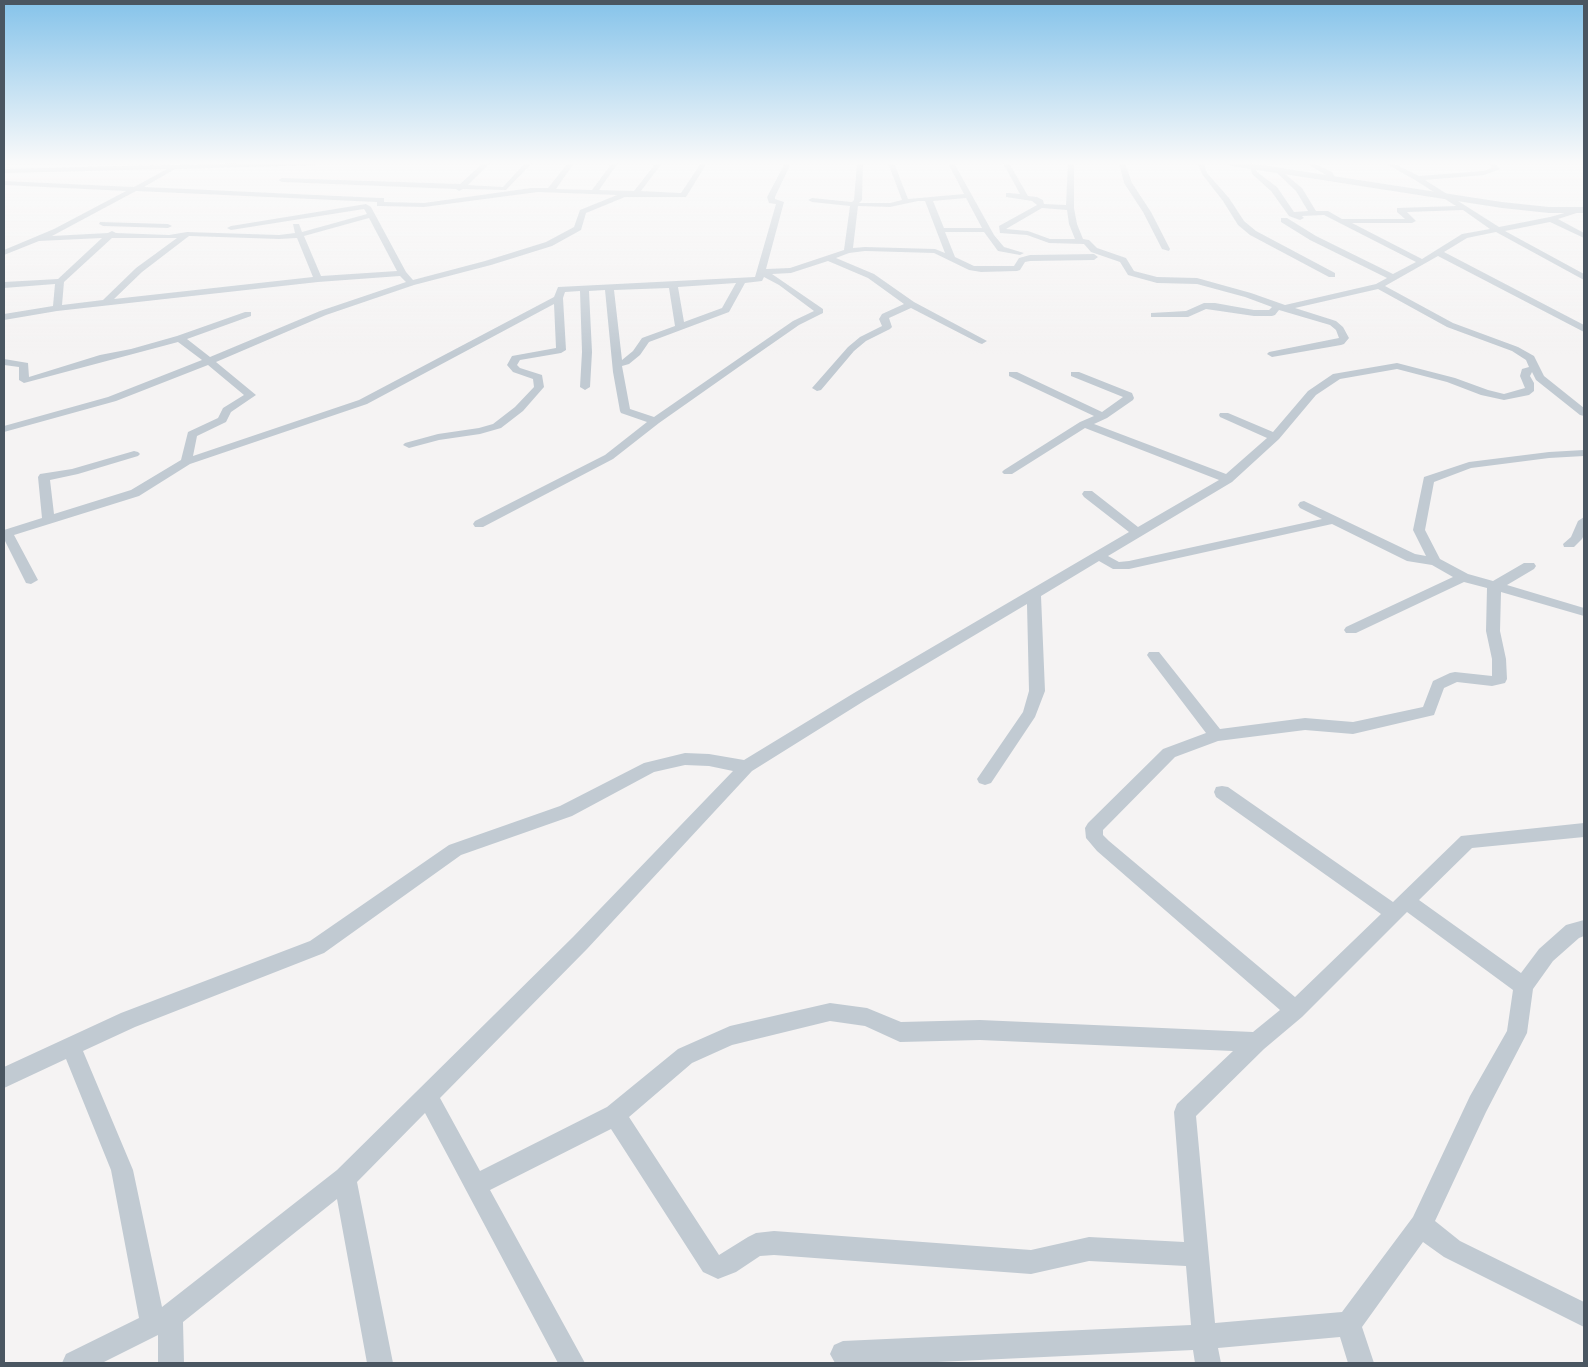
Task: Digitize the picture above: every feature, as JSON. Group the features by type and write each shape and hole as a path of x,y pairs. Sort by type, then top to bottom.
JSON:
{"street":[{"path":"4,253 40,239 63,227"},
{"path":"4,285 60,280 108,235 123,227"},
{"path":"167,227 242,227"},
{"path":"296,227 318,279"},
{"path":"40,239 108,235 169,237 187,234 279,237 299,235 329,227"},
{"path":"377,227 402,273 411,283"},
{"path":"4,428 112,399 210,362 323,313 411,283 488,263 549,244 578,227"},
{"path":"409,445 438,437 480,431 496,426 519,410 538,387 538,377 517,370 512,365 516,358 561,350 558,298 561,289 759,279 774,227"},
{"path":"848,251 853,227"},
{"path":"940,227 951,257"},
{"path":"983,227 1001,249 1020,253"},
{"path":"1007,227 1002,230 1028,232 1049,241 1080,241 1090,244 1094,250 1119,257 1131,273 1157,280 1205,283 1333,323 1340,329 1344,341 1272,354"},
{"path":"1074,227 1080,241"},
{"path":"1155,227 1166,248"},
{"path":"1246,227 1253,233 1332,276"},
{"path":"1295,227 1321,242 1394,278"},
{"path":"1351,227 1422,262"},
{"path":"1493,227 1584,278"},
{"path":"1154,315 1188,314 1204,306 1272,314 1280,307 1379,286 1465,236 1513,227"},
{"path":"1566,227 1584,236"},
{"path":"104,302 139,270 195,228"},
{"path":"941,230 985,230"},
{"path":"762,272 791,270 848,251 865,249 927,250 942,253 972,268 1003,270 1017,268 1022,260 1030,258 1094,257"},
{"path":"1438,252 1584,329"},
{"path":"829,258 871,276 911,304 982,341"},
{"path":"479,524 609,457 654,422 778,336 820,311 782,283 762,272"},
{"path":"4,317 104,302 318,279 402,273"},
{"path":"58,308 60,280"},
{"path":"617,364 625,362 637,353 645,340 726,310 742,280"},
{"path":"673,284 680,326"},
{"path":"1379,286 1450,326 1515,349 1530,358 1540,378 1584,413"},
{"path":"609,287 617,364 625,411 654,422"},
{"path":"584,288 586,352 584,387"},
{"path":"31,580 5,533 135,492 186,462 363,402 558,298"},
{"path":"817,388 851,349 863,339 887,327 884,319 886,316 911,304"},
{"path":"4,362 24,365 24,380 26,380 104,357 132,352 180,338 248,314"},
{"path":"180,338 251,396 227,410 222,420 192,434 186,462"},
{"path":"75,1363 162,1321 345,1178 580,943 746,767 859,697 1228,479 1275,436 1312,393 1337,376 1397,366 1451,380 1485,393 1504,397 1525,393 1530,389 1530,383 1525,376 1526,371 1536,368"},
{"path":"1013,374 1103,416"},
{"path":"1008,472 1084,424 1103,416 1129,397 1075,374"},
{"path":"1224,415 1275,436"},
{"path":"1084,424 1228,479"},
{"path":"1435,561 1419,530 1428,480 1469,466 1549,455 1584,453"},
{"path":"48,518 44,477 74,472 134,454"},
{"path":"1088,494 1138,533"},
{"path":"1304,505 1412,558 1435,561 1463,577 1584,612"},
{"path":"1100,556 1118,566 1129,565 1332,520"},
{"path":"1569,544 1576,539 1584,521"},
{"path":"1494,587 1529,566"},
{"path":"1351,630 1463,577"},
{"path":"1295,1010 1173,908 1095,838 1094,828 1169,753 1216,735 1305,724 1353,728 1429,711 1438,685 1455,677 1492,682 1500,679 1500,667 1493,631 1494,587"},
{"path":"985,779 1030,713 1037,691 1034,595"},
{"path":"1154,655 1216,735"},
{"path":"4,1078 128,1020 317,947 455,850 566,811 650,766 685,759 710,760 746,767"},
{"path":"1222,792 1523,986"},
{"path":"1208,1363 1204,1337 1185,1112 1257,1042 1295,1010 1467,841 1584,830"},
{"path":"843,1354 1204,1337 1349,1324 1421,1225 1478,1104 1517,1033 1523,986 1546,955 1573,931 1584,928"},
{"path":"476,1185 615,1115 685,1056 730,1036 830,1012 867,1017 900,1032 980,1030 1257,1042"},
{"path":"71,1046 122,1170 162,1321 171,1363"},
{"path":"427,1096 572,1363"},
{"path":"615,1115 712,1264 718,1267 728,1264 756,1245 774,1243 1031,1262 1090,1249 1197,1255"},
{"path":"345,1178 380,1363"},
{"path":"1421,1225 1452,1249 1584,1315"},
{"path":"1349,1324 1361,1363"}]}
